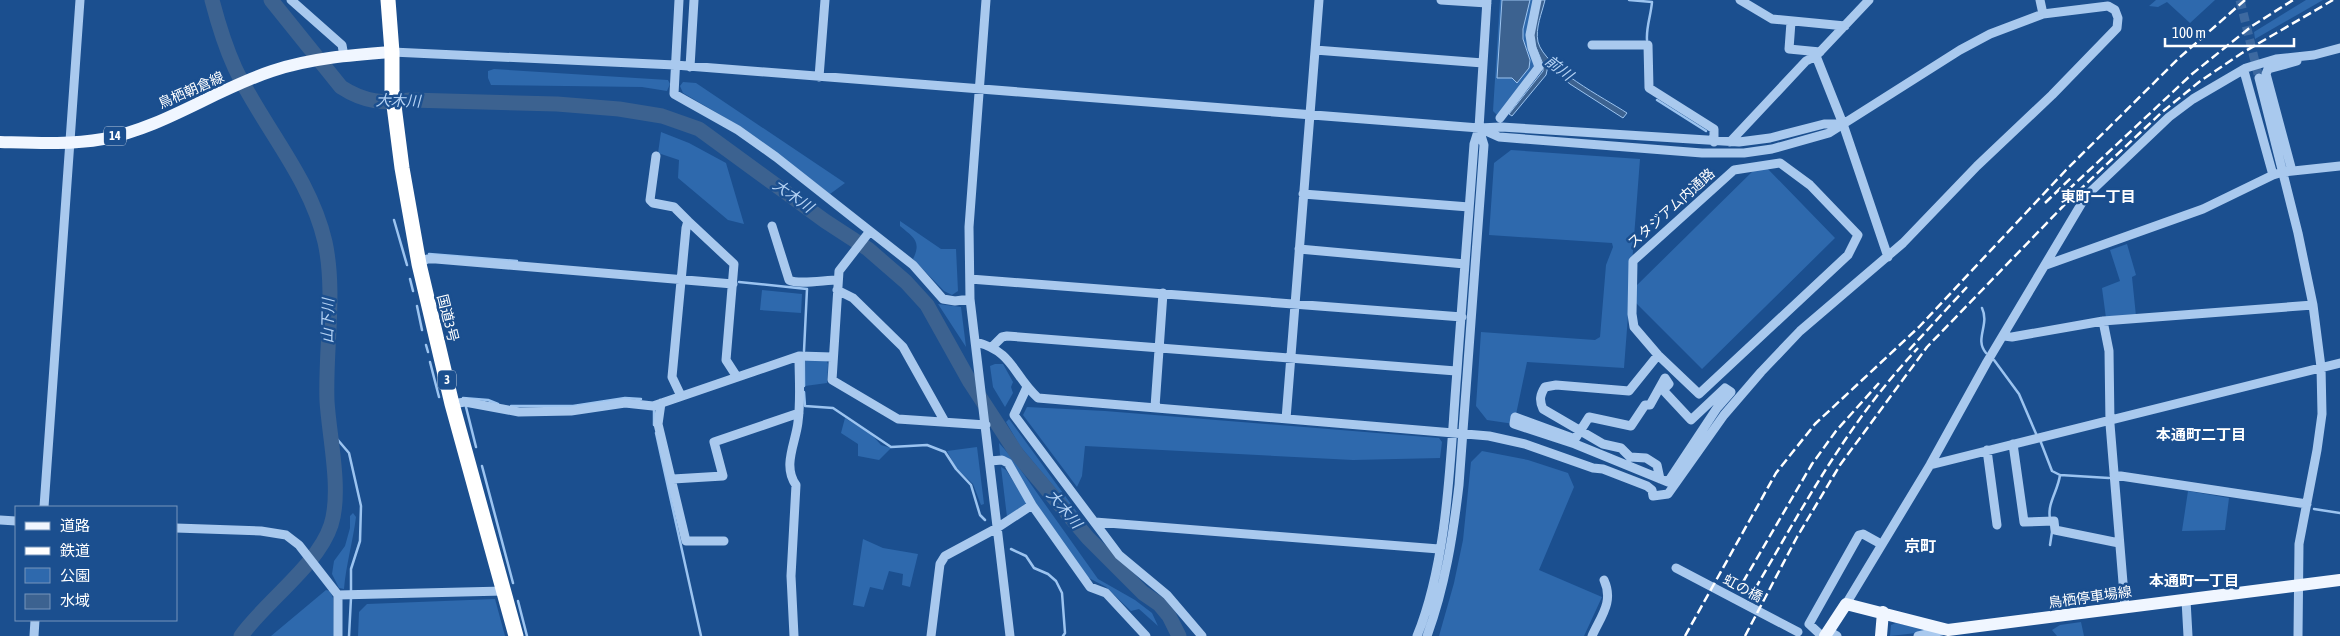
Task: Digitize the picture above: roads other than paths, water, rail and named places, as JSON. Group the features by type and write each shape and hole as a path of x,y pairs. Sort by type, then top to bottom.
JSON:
{"highway":[{"name":"国道3号","path":"388,0 392,52 392,90 403,177 419,264 452,404 516,636"}],"main road":[{"name":"鳥栖朝倉線","path":"0,142 70,142 104,138 143,128 272,71 328,57 392,52"},
{"name":"鳥栖停車場線","path":"1846,604 1948,630 2340,580"},
{"path":"1828,635 1846,604"},
{"path":"1881,636 1883,612"}],"street":[{"path":"44,506 80,0"},
{"path":"291,0 342,45 344,56"},
{"path":"679,0 674,94 738,130 913,265 943,299 955,301 970,300"},
{"path":"690,66 694,0"},
{"path":"819,77 825,0"},
{"path":"986,0 969,227 970,300 1010,636"},
{"path":"1286,419 1318,0"},
{"path":"1427,636 1445,577 1454,532 1460,484 1456,371 1462,317 1474,144 1479,128 1487,2 1441,0"},
{"path":"1500,118 1539,67 1532,48 1530,35 1537,0"},
{"path":"1740,0 1765,17 1791,22 1845,26"},
{"path":"1730,142 1806,61 1818,54 1869,0"},
{"path":"2040,0 2043,14"},
{"path":"976,342 993,346 1007,357 1027,387 1038,398 1489,436 1525,444 1593,468 1603,469 1646,486 1652,490 1653,496 1668,494 1724,415 1761,372 1800,331 1888,257 2117,28 2118,18 2115,10 2108,6 2043,14 1990,34 1960,50 1829,133 1804,141 1744,153 1702,153 1498,137 1479,128"},
{"path":"1791,22 1789,49 1818,54"},
{"path":"1592,45 1648,45 1649,88 1714,128 1714,142"},
{"path":"2298,636 2298,544 2307,504 2322,414 2321,367 2313,305 2288,172 2266,74 2268,69 2272,67 2340,48"},
{"path":"1315,50 1483,63"},
{"path":"392,52 690,66 1479,128 1501,127 1714,142 1770,138 1824,124 1843,124"},
{"path":"1818,54 1888,257"},
{"path":"1846,604 1930,465 2086,196 2169,117 2194,99 2245,69 2264,62 2314,55"},
{"path":"2245,69 2273,175"},
{"path":"2259,78 2288,172"},
{"path":"1417,636 1431,591 1457,432 1484,145 1479,128"},
{"path":"656,156 650,200 653,203 674,207 732,260 734,268 726,360 737,376"},
{"name":"スタジアム内通路","path":"1780,163 1810,185 1858,235 1848,255 1699,394 1658,355 1634,326 1632,314 1633,260 1734,170 1780,163"},
{"path":"2046,265 2203,209 2273,175 2340,166"},
{"path":"1303,194 1469,206"},
{"path":"681,396 672,377 688,221"},
{"path":"772,226 789,280 795,283 820,280 838,285 853,298 902,347 945,422"},
{"path":"868,232 839,271 832,380 898,419 986,425"},
{"path":"1299,249 1465,264"},
{"path":"419,264 427,259 436,259 733,284"},
{"path":"970,279 1462,317"},
{"path":"1156,407 1163,293"},
{"path":"2004,336 2012,337 2103,321 2313,305"},
{"path":"2103,321 2109,351 2112,418 2110,424 2125,607"},
{"path":"993,346 1002,337 1008,336 1456,371"},
{"path":"1658,355 1629,391 1556,384 1545,387 1540,394 1543,409 1603,444 1621,448 1630,458 1646,458 1652,461 1657,465 1660,479"},
{"path":"452,404 465,402 519,412 571,411 625,403 653,406 799,356 832,357"},
{"path":"794,636 791,576 796,485 791,474 791,453 799,413 799,356"},
{"path":"1930,465 2112,418 2340,363"},
{"path":"1665,378 1670,384 1663,390 1692,420 1725,388 1731,392 1717,408 1668,482 1586,448 1514,424 1515,417 1575,439 1589,417 1630,426 1645,405 1650,405 1665,378"},
{"path":"1027,387 1014,415 1119,554 1167,595 1202,636"},
{"path":"661,403 658,424 673,479 686,541 724,541"},
{"path":"673,479 723,476 714,442 799,413"},
{"path":"1586,448 1590,437"},
{"path":"2013,444 2024,522 2052,521 2055,530 2119,543"},
{"path":"1987,450 1997,525"},
{"path":"990,461 1002,460 1008,463 1032,505 1090,587 1106,593 1146,636"},
{"path":"2114,474 2307,504"},
{"path":"931,636 940,564 944,556 997,528 1032,505"},
{"path":"0,520 15,521"},
{"path":"1095,522 1439,549"},
{"path":"178,528 273,532 286,535 299,545 328,579 338,595 338,636"},
{"path":"1828,635 1809,624 1859,535 1863,534 1881,544"},
{"name":"虹の橋","path":"1676,568 1798,632"},
{"path":"1592,636 1608,601 1609,590 1604,580"},
{"path":"338,595 360,596 504,591"},
{"path":"2186,600 2188,636"},
{"path":"34,636 35,621"},
{"path":"1918,636 1948,630"}],"water":[{"path":"1502,0 1530,0 1523,29 1523,39 1530,60 1529,68 1517,83 1512,78 1497,78"},
{"path":"1540,0 1545,0 1537,37 1543,52 1576,82 1627,113 1623,118 1570,84 1548,66 1546,75 1512,116 1509,114 1543,71 1543,64 1532,38"}],"waterway":[{"name":"山下川","path":"212,0 235,68 309,196 325,242 330,281 327,401 335,480 334,511 331,525 315,554 241,636"},
{"name":"大木川","path":"271,0 341,87 366,99 383,102 410,100 557,104 619,109 662,116 699,129 825,221 868,249 906,282 927,305 970,382 1017,454 1088,538 1143,593 1159,604 1169,616 1179,636"},
{"path":"1629,0 1652,2 1647,40"},
{"path":"1657,100 1706,131"},
{"path":"394,220 407,265"},
{"path":"429,254 517,261"},
{"path":"410,279 413,291"},
{"path":"739,282 807,289 804,351"},
{"path":"417,306 422,330"},
{"path":"1982,308 1984,320 1981,342 1986,353"},
{"path":"426,345 428,352"},
{"path":"1994,360 2019,394 2037,436"},
{"path":"804,361 804,386"},
{"path":"430,362 439,397"},
{"path":"804,392 805,406 833,408 891,447 927,445 945,452 956,469 971,485 980,515 985,520"},
{"path":"463,398 488,400 498,404"},
{"path":"511,406 573,406 625,398 641,399"},
{"path":"466,407 476,447"},
{"path":"654,410 654,425"},
{"path":"331,432 349,453 361,506 360,541 351,569 351,592"},
{"path":"656,433 701,636"},
{"path":"2040,440 2052,471 2060,475 2109,478"},
{"path":"482,466 513,583"},
{"path":"2050,519 2051,502 2060,475"},
{"path":"2314,509 2340,513"},
{"path":"2050,545 2052,532"},
{"path":"1011,549 1026,556 1034,568 1048,574 1056,581 1062,593 1065,633 1063,636"},
{"path":"349,636 351,598"},
{"path":"518,601 527,636"}],"tunnel":[{"path":"2240,0 2259,78"}],"railway":[{"path":"1685,636 1776,473 1815,424 1919,327 2066,170 2179,58 2245,0"},
{"path":"2068,190 2192,74 2252,26 2293,0"},
{"path":"1745,636 1797,537 1840,465 1927,347 2071,198 2161,113 2199,82 2242,53 2333,0"},
{"path":"2045,203 2072,177"},
{"path":"1909,350 1967,287"},
{"path":"1755,589 1811,494 1850,433 1871,404 1918,348"},
{"path":"1743,582 1812,464 1836,431 1879,383"}],"district":[{"name":"東町一丁目","path":"2098,197"},
{"name":"本通町二丁目","path":"2201,435"},
{"name":"京町","path":"1920,546"},
{"name":"本通町一丁目","path":"2194,581"}],"water label":[{"name":"前川","path":"1559,68"}]}
